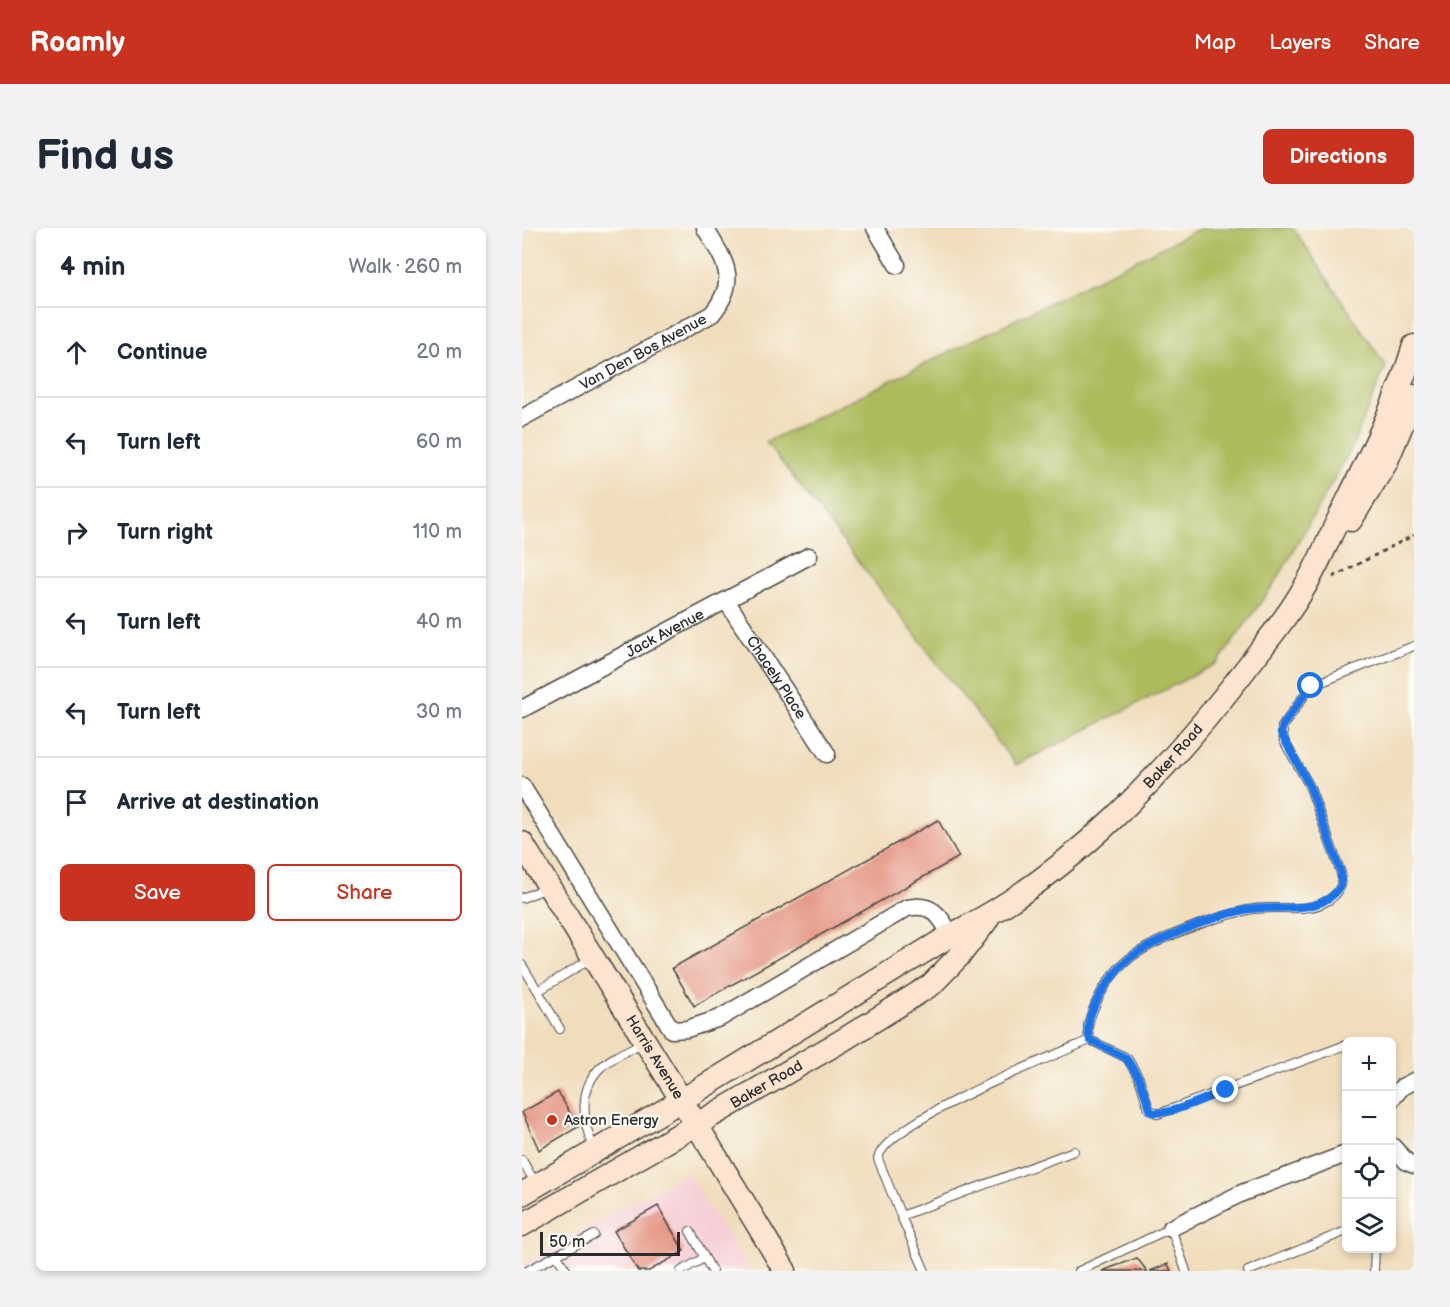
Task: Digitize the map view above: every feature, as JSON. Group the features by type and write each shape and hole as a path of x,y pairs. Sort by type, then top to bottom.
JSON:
{"main road":[{"name":"Baker Road","path":"1324,571 1327,541 1413,356"},
{"name":"Baker Road","path":"529,1190 682,1101 951,935 989,916 1092,837 1179,750 1300,596 1324,571 1335,546 1374,485 1414,396"},
{"name":"Harris Avenue","path":"522,843 644,1042 698,1124 785,1271"},
{"name":"Baker Road","path":"522,1225 843,1040 931,985 960,955 989,916"}],"street":[{"name":"Van Den Bos Avenue","path":"522,418 712,314 725,298 729,277 705,228"},
{"path":"875,228 897,265"},
{"name":"Jack Avenue","path":"522,709 727,602 809,556"},
{"name":"Chacely Place","path":"727,602 827,754"},
{"path":"522,786 672,1030 695,1028 720,1018 907,908 928,907 938,912 951,935"},
{"path":"1396,1095 1414,1081"},
{"path":"1396,1150 1407,1162 1414,1165"},
{"path":"1171,1228 1242,1193 1342,1156"}],"lane":[{"path":"1090,1040 1087,1024 1098,998 1119,969 1138,953 1222,916 1251,909 1318,905 1337,892 1342,882 1341,873 1309,785 1282,736 1282,727 1311,686 1414,646"},
{"path":"522,898 549,887"},
{"path":"538,991 593,958"},
{"path":"522,965 560,1029"},
{"path":"1090,1040 1126,1058 1139,1078 1149,1109 1158,1114 1342,1046"},
{"path":"925,1271 878,1162 879,1153 884,1146 923,1118 955,1100 1090,1040"},
{"path":"596,1152 583,1119 591,1082 598,1070 644,1042"},
{"path":"901,1216 1074,1151"},
{"path":"522,1160 529,1190"},
{"path":"1079,1271 1171,1228 1186,1271"},
{"path":"690,1231 712,1271"},
{"path":"1248,1271 1342,1233"},
{"path":"527,1271 594,1234"},
{"path":"1374,1271 1375,1253"},
{"path":"556,1255 567,1271"},
{"path":"681,1271 704,1258"}],"path":[{"path":"1324,571 1414,535"}],"shaded area":[{"path":"687,1172 750,1271 522,1271 522,1264"}],"green space":[{"path":"1201,228 1293,228 1386,366 1351,449 1278,578 1218,663 1016,765 766,442"}],"building":[{"path":"938,820 959,857 694,1006 672,968"},
{"path":"558,1092 578,1127 539,1150 522,1112"},
{"path":"658,1206 684,1251 649,1271 638,1271 614,1231"},
{"path":"1137,1258 1147,1271 1102,1271"},
{"path":"1168,1264 1171,1271 1150,1271"}],"place":[{"name":"Astron Energy","path":"552,1120"}],"route":[{"path":"1226,1090 1172,1110 1158,1114 1151,1112 1132,1065 1126,1058 1090,1040 1086,1028 1098,998 1109,980 1138,953 1222,916 1251,909 1325,903 1341,886 1341,873 1309,785 1281,733 1283,725 1311,686"}]}
